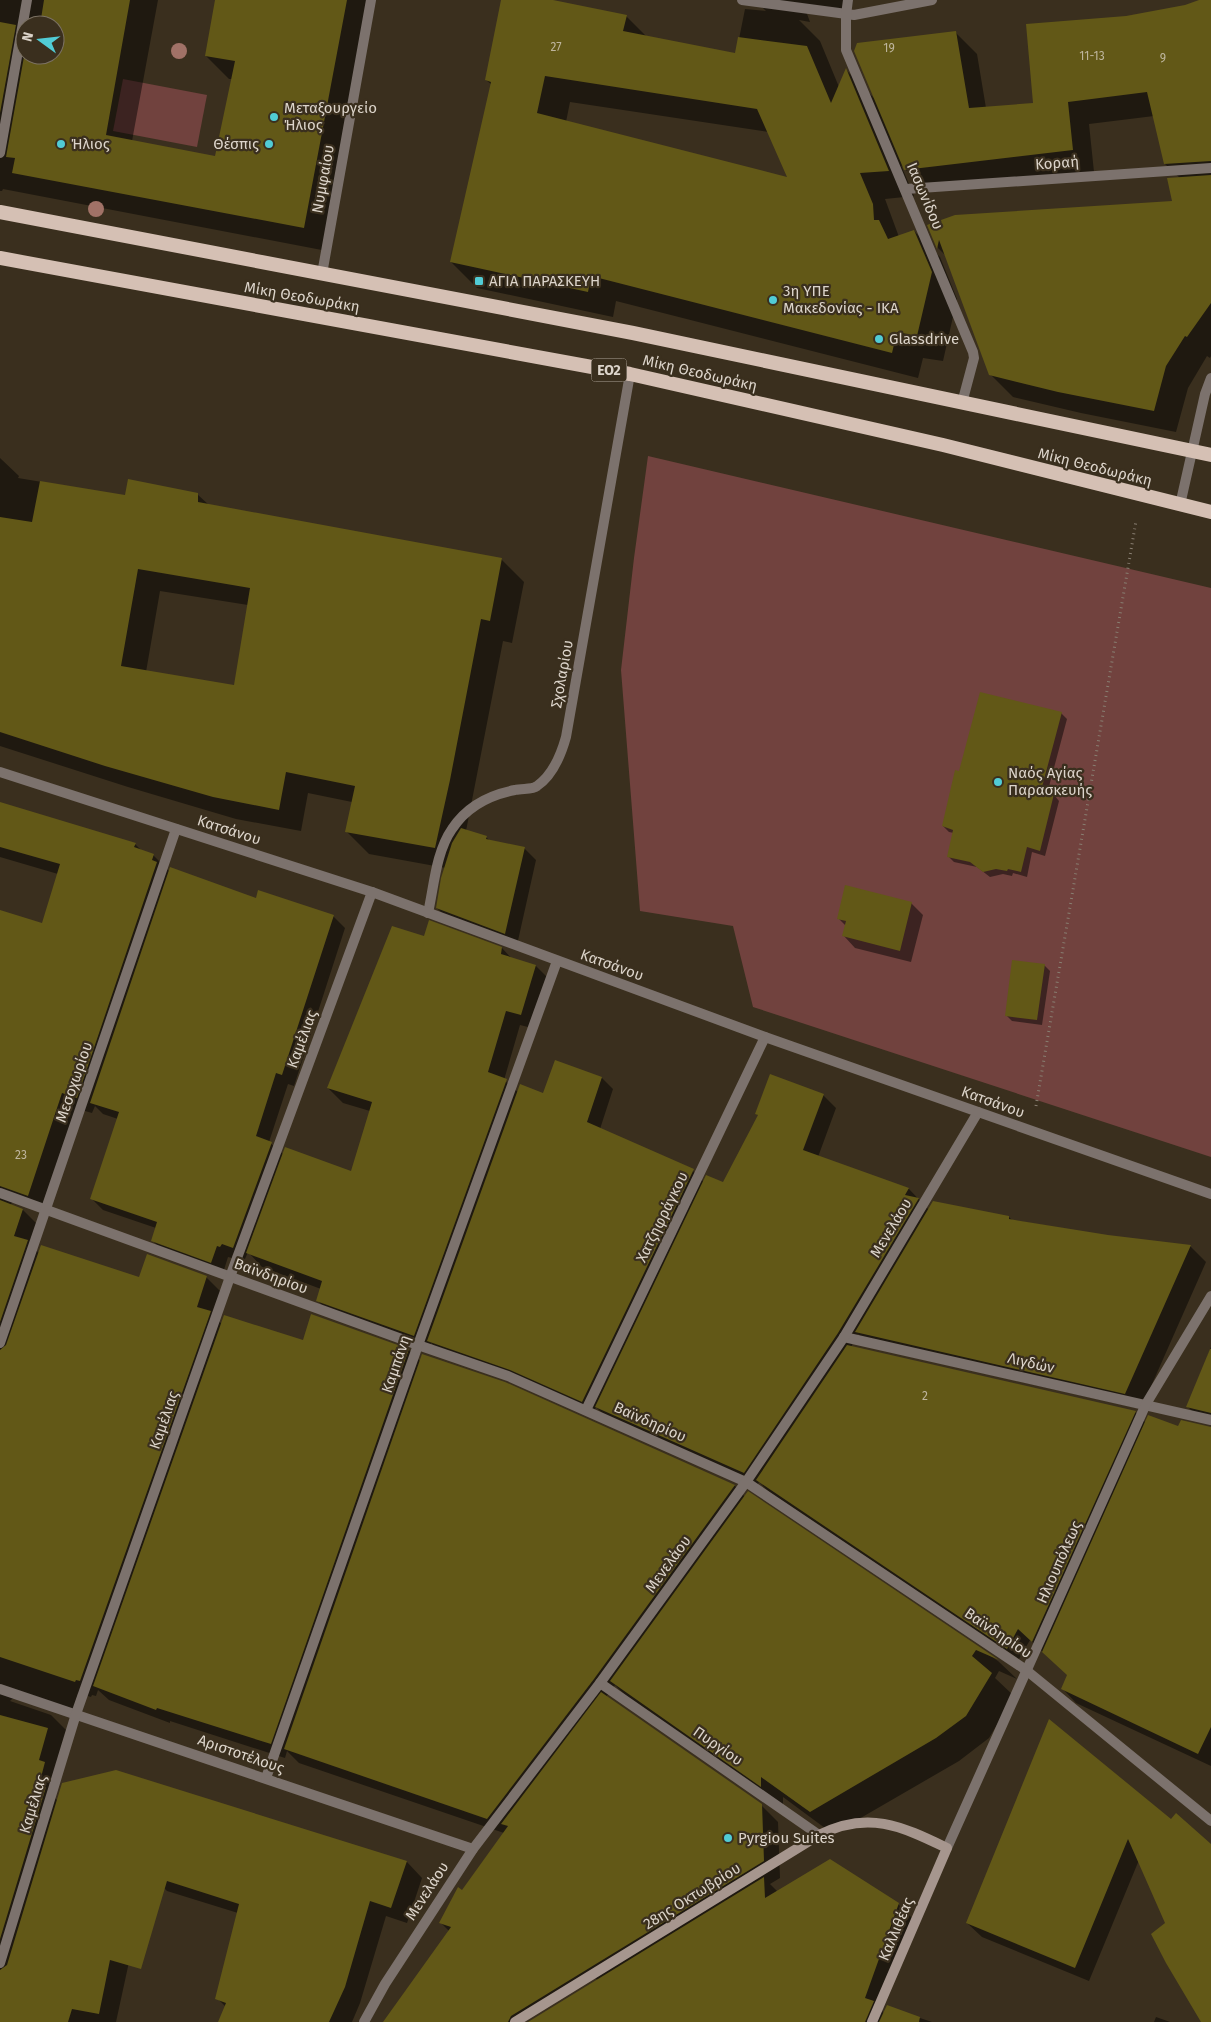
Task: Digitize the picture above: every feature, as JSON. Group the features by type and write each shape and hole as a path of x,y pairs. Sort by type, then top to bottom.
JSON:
{"highway":[{"name":"Μίκη Θεοδωράκη","path":"0,212 634,333 1211,455"},
{"name":"Μίκη Θεοδωράκη","path":"0,258 630,374 943,445 1140,496 1211,512"}],"main road":[{"name":"28ης Οκτωβρίου","path":"515,2022 834,1827 872,1821 901,1826 947,1848"},
{"name":"Καλλιθέας","path":"872,2022 947,1848"}],"street":[{"path":"0,152 26,0"},
{"name":"Νυμφαίου","path":"322,274 371,0"},
{"path":"742,0 846,15 932,0"},
{"name":"Ιασωνίδου","path":"848,0 846,50 973,352 974,358 962,403"},
{"name":"Κοραή","path":"906,189 1211,168"},
{"name":"Σχολαρίου","path":"428,913 446,840 462,816 483,799 496,794 517,789 536,788 546,777 562,752 630,374"},
{"path":"1180,505 1205,394 1211,378"},
{"name":"Κατσάνου","path":"0,772 372,892 765,1037 1211,1194"},
{"name":"Μεσοχωρίου","path":"0,1343 176,829"},
{"name":"Καμέλιας","path":"0,1963 76,1714 230,1277 372,892"},
{"name":"Καμπάνη","path":"266,1778 418,1345 558,961"},
{"name":"Χατζηφράγκου","path":"586,1410 765,1037"},
{"name":"Μενελάου","path":"364,2022 385,1984 473,1849 600,1683 746,1482 844,1336 978,1112"},
{"name":"Βαϊνδηρίου","path":"0,1193 508,1376 746,1482 1026,1670 1211,1822"},
{"name":"Ηλιουπόλεως","path":"947,1848 1146,1404 1211,1296"},
{"name":"Λιγδών","path":"844,1336 1211,1420"},
{"name":"Πυργίου","path":"600,1683 819,1835"},
{"name":"Αριστοτέλους","path":"0,1689 473,1849"}],"path":[{"path":"1032,1132 1140,496"}],"shaded area":[{"path":"123,79 207,95 197,147 113,131"},
{"path":"648,456 1211,588 1211,1157 753,1007 733,926 640,911 621,670"}],"building":[{"path":"44,0 130,0 106,135 215,156 235,61 205,56 215,0 347,0 304,228 12,173 15,158 6,157 22,65 65,65 65,15 42,15"},
{"path":"501,0 553,0 627,15 623,31 735,53 738,37 807,46 831,103 846,68 889,171 860,173 873,204 874,220 879,220 888,239 914,230 932,272 917,336 897,332 892,353 591,276 588,292 450,262 491,82 485,80","holes":["545,76 757,109 787,177 537,113"]},
{"path":"1199,0 1211,0 1211,161 1164,164 1147,92 1068,102 1073,150 904,170 854,51 857,43 956,31 969,108 1033,103 1026,24 1126,16 1185,5"},
{"path":"0,22 15,25 15,30 0,113"},
{"path":"1211,175 1211,303 1187,337 1185,336 1166,366 1154,411 1058,392 989,375 939,240 937,249 927,225 955,215 1172,201 1167,178"},
{"path":"128,479 198,493 198,502 502,558 490,621 481,619 435,848 345,832 355,786 286,772 279,810 213,797 105,766 0,732 0,517 32,522 40,481 125,495","holes":["138,569 250,588 234,685 121,666"]},
{"name":"Ναός Αγίας Παρασκευής","path":"980,692 1062,712 1041,791 1054,794 1040,851 1027,847 1021,872 996,869 983,872 970,862 947,857 953,830 942,826 955,770 959,771"},
{"path":"0,802 136,843 134,847 154,854 152,860 157,862 77,1098 62,1093 28,1196 0,1186 0,910 42,923 60,864 0,847"},
{"path":"461,828 487,836 486,839 525,847 505,934 436,908 441,878 452,843"},
{"path":"170,867 256,898 258,890 334,915 282,1075 276,1073 256,1136 272,1142 233,1248 222,1244 220,1247 217,1246 211,1263 151,1241 157,1222 90,1199 119,1112 90,1103"},
{"path":"845,885 912,902 900,951 842,936 846,921 837,919"},
{"path":"429,920 502,947 501,954 536,965 521,1015 506,1011 488,1072 507,1079 414,1336 316,1301 322,1281 246,1253 285,1147 351,1171 372,1102 327,1088 392,926 424,936"},
{"path":"1012,960 1045,964 1037,1020 1005,1016"},
{"path":"555,1060 602,1077 587,1122 694,1169 582,1402 510,1370 427,1341 520,1084 543,1093"},
{"path":"770,1074 824,1094 803,1150 909,1188 905,1195 919,1198 838,1333 744,1473 595,1407 706,1175 723,1182 758,1115 755,1114"},
{"path":"0,1200 23,1209 14,1236 28,1240 0,1322"},
{"path":"933,1201 1009,1216 1009,1219 1108,1235 1191,1245 1125,1394 855,1332"},
{"path":"41,1245 139,1277 147,1254 207,1276 197,1307 211,1311 80,1681 76,1680 75,1682 0,1657 0,1350 6,1345"},
{"path":"311,1314 409,1349 271,1744 157,1708 156,1710 93,1686 224,1315 303,1340"},
{"path":"847,1345 1136,1411 1032,1642 1018,1629 1007,1649 756,1480"},
{"path":"1211,1349 1211,1413 1186,1407"},
{"path":"422,1354 505,1382 735,1485 594,1679 487,1819 284,1749"},
{"path":"1148,1415 1178,1426 1181,1420 1211,1427 1211,1727 1198,1754 1061,1689 1067,1675 1042,1652"},
{"path":"748,1491 999,1660 976,1650 972,1656 992,1673 966,1716 936,1738 810,1812 761,1777 761,1787 610,1681"},
{"path":"601,1692 762,1804 764,1861 511,2016 508,2022 383,2022 451,1927 439,1923 458,1887 462,1890 508,1826 501,1824"},
{"path":"0,1715 48,1728 39,1760 45,1762 38,1789 46,1787 0,1939"},
{"path":"1049,1719 1171,1819 1176,1813 1211,1844 1211,2022 1201,2022 1151,1934 1165,1923 1128,1839 1075,1968 966,1923"},
{"path":"116,1770 407,1861 391,1908 370,1901 345,1987 329,2022 218,2022 226,2003 215,1999 239,1904 167,1881 141,1969 110,1960 99,2014 72,2009 68,2022 0,2022 0,1970 7,1965 62,1783"},
{"path":"830,1859 899,1903 865,1998 874,2001 865,2022 528,2022 764,1877 765,1898"},
{"path":"887,2005 920,2017 919,2022 879,2022"}],"place":[{"name":"Μεταξουργείο Ήλιος","path":"274,117"},
{"name":"Ήλιος","path":"61,144"},
{"name":"Θέσπις","path":"269,144"},
{"name":"ΑΓΙΑ ΠΑΡΑΣΚΕΥΗ","path":"479,281"},
{"name":"3η ΥΠΕ Μακεδονίας - IKA","path":"773,300"},
{"name":"Glassdrive","path":"879,339"},
{"name":"Ναός Αγίας Παρασκευής","path":"998,782"},
{"name":"Pyrgiou Suites","path":"728,1838"}]}
